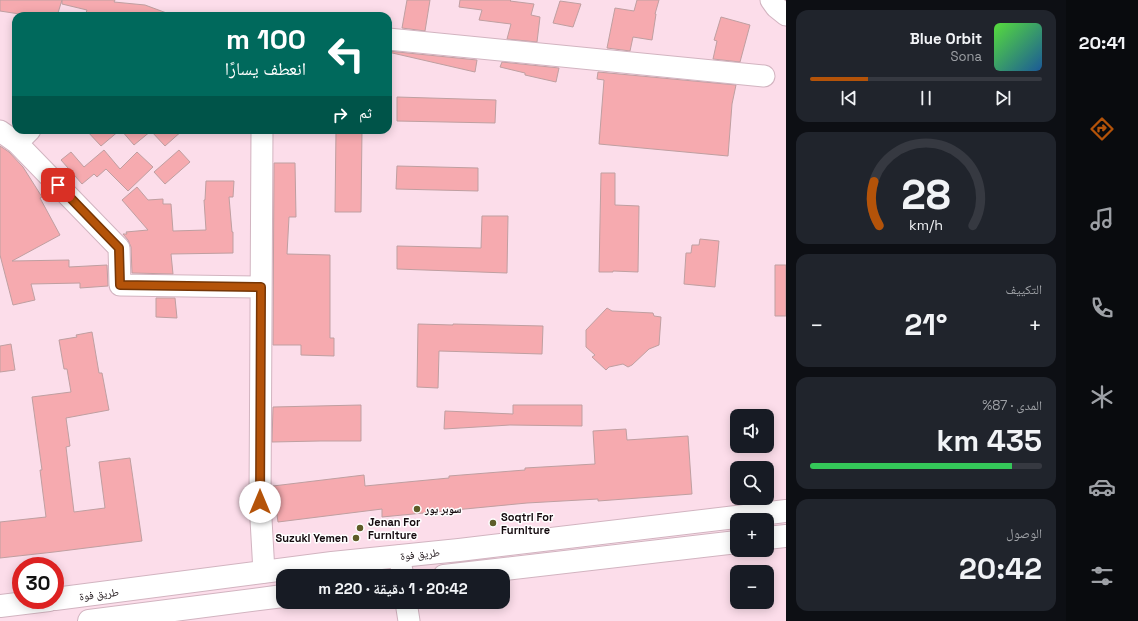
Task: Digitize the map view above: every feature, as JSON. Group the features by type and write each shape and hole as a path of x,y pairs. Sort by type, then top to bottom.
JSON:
{"highway":[{"name":"طريق فوة","path":"64,598 264,572 401,566 786,511"},
{"path":"774,537 786,536"},
{"path":"504,569 730,543"},
{"path":"89,621 276,597"},
{"path":"0,606 12,605"}],"street":[{"path":"771,0 776,7 786,15"},
{"path":"392,39 764,76"},
{"path":"0,131 12,134"},
{"path":"262,134 260,502 264,572"},
{"path":"23,136 119,248 120,285 261,287"},
{"path":"407,609 409,621"}],"building":[{"path":"0,0 62,0 58,12 12,13 0,11"},
{"path":"62,0 115,0 114,2 145,5 164,12 86,12 87,10 62,4"},
{"path":"407,0 430,0 425,31 402,28"},
{"path":"460,0 511,0 510,1 534,4 531,15 540,17 537,42 507,39 511,24 479,20 482,10 459,7"},
{"path":"637,0 659,0 655,14 652,40 633,37 630,51 607,48 615,8 634,11"},
{"path":"560,1 581,4 573,27 553,23"},
{"path":"721,17 750,25 740,62 713,59 717,41 714,40"},
{"path":"392,51 477,60 475,72 392,53"},
{"path":"502,62 559,68 556,82 525,75 525,73 500,67"},
{"path":"598,72 736,85 732,104 728,156 599,144 604,80 597,79"},
{"path":"397,97 496,100 495,123 397,121"},
{"path":"90,134 115,134 101,146"},
{"path":"124,134 147,134 134,145"},
{"path":"154,134 178,134 165,146"},
{"path":"336,134 362,134 361,212 335,212"},
{"path":"0,146 9,152 23,167 42,197 40,198 60,235 12,261 69,260 69,267 107,265 108,286 80,288 80,283 31,284 35,300 13,305 0,255"},
{"path":"104,150 120,169 137,152 153,167 128,191 106,169 97,177 94,174 82,184 61,160 71,152 84,167"},
{"path":"179,150 190,162 165,184 154,172"},
{"path":"274,163 295,163 296,217 289,217 287,254 330,255 330,338 334,338 334,356 301,355 301,345 273,345"},
{"path":"397,166 478,168 478,191 396,189"},
{"path":"601,173 615,173 615,205 639,206 638,272 599,272"},
{"path":"206,181 234,181 233,197 229,197 233,232 233,253 171,254 173,274 132,273 131,247 123,234 127,234 126,232 148,230 122,200 137,187 148,200 163,199 163,204 171,204 173,231 206,230 204,200"},
{"path":"482,216 508,216 507,273 397,269 397,246 481,248"},
{"path":"700,239 719,241 715,287 684,284 686,253 691,253 692,245 699,245"},
{"path":"775,265 786,265 786,316 775,316"},
{"path":"156,298 175,298 177,318 156,317"},
{"path":"607,308 612,311 653,313 654,316 661,317 659,345 649,349 628,367 623,364 609,367 606,370 592,357 595,355 586,347 586,330"},
{"path":"418,324 543,326 542,354 439,351 438,388 417,387"},
{"path":"92,332 99,373 102,373 109,410 66,418 70,446 66,447 74,512 105,508 99,462 130,458 142,541 0,558 0,522 46,517 40,470 42,470 32,397 71,392 67,369 64,369 59,340 77,337 76,335"},
{"path":"11,344 15,370 0,372 0,346"},
{"path":"361,405 361,441 272,442 273,407"},
{"path":"513,405 582,405 582,426 510,425 444,429 445,411 513,414"},
{"path":"626,429 627,440 688,436 692,494 598,501 598,499 527,503 382,517 382,509 278,522 273,486 364,475 365,486 449,478 449,476 525,470 525,468 595,464 593,431"}],"place":[{"name":"سوبر يور","path":"417,509"},
{"name":"Soqtri For Furniture","path":"493,523"},
{"name":"Jenan For Furniture","path":"360,528"},
{"name":"Suzuki Yemen","path":"356,538"}],"route":[{"path":"58,185 119,248 120,285 261,287 260,502"}]}
